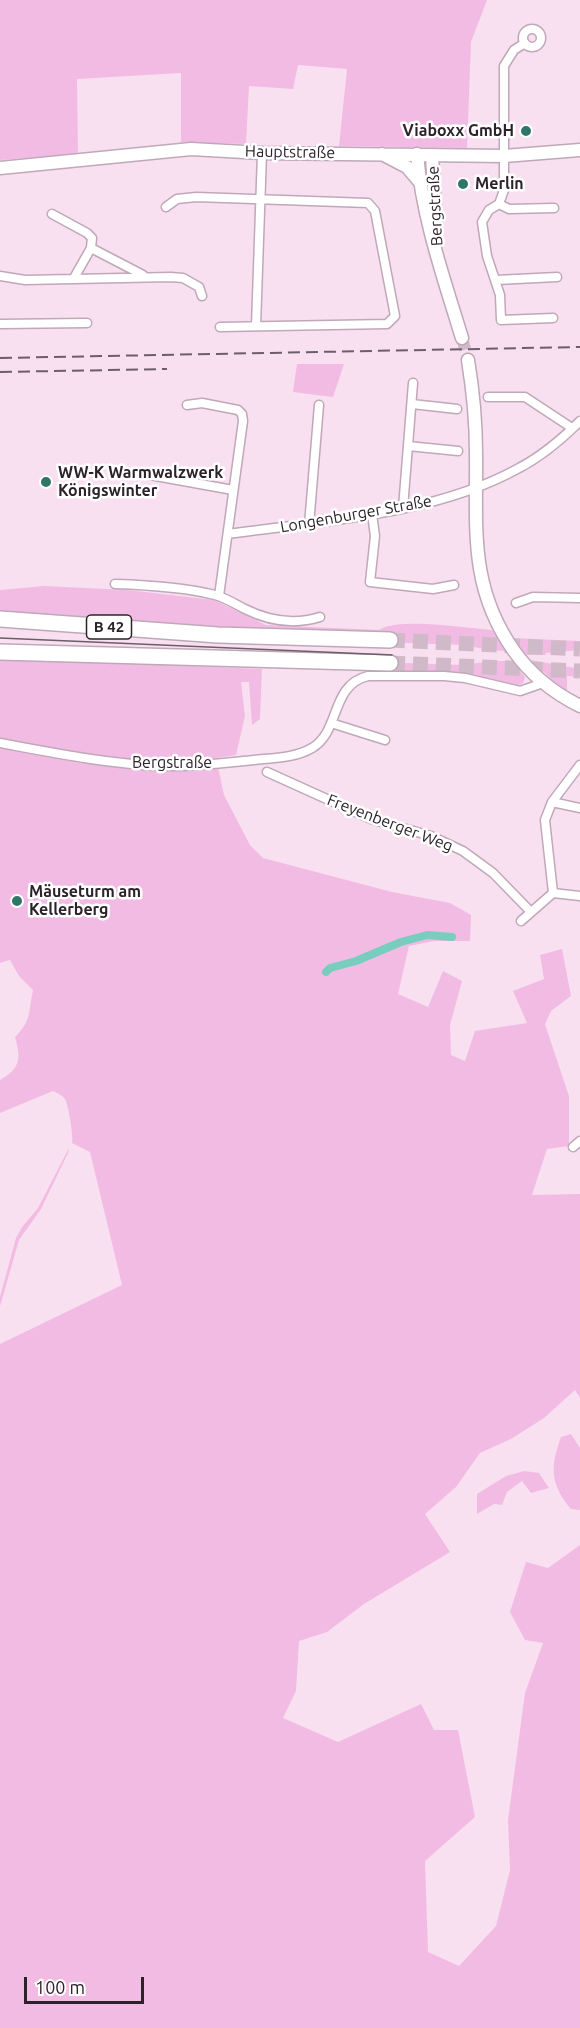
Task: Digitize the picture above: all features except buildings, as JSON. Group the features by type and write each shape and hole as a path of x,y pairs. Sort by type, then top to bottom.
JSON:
{"highway":[{"name":"B 42","path":"0,619 218,635 390,640"},
{"name":"B 42","path":"0,652 390,663"}],"street":[{"path":"525,43 514,50 504,66 506,179 500,204 489,210 482,222 486,256 500,295 501,320 553,318"},
{"name":"Hauptstraße","path":"0,168 191,149 262,153 504,156 580,150"},
{"path":"256,326 262,153"},
{"name":"Bergstraße","path":"381,154 407,167 419,181"},
{"name":"Bergstraße","path":"417,154 419,181 462,338"},
{"name":"Bergstraße","path":"432,155 438,257"},
{"path":"166,207 177,198 196,197 368,203 373,207 395,316 387,324 220,327"},
{"path":"500,204 509,209 554,208"},
{"path":"52,214 92,238 91,248 74,278"},
{"path":"91,248 147,277"},
{"path":"0,276 25,280 183,278 199,287 202,297"},
{"path":"496,280 556,277"},
{"path":"0,324 87,323"},
{"path":"468,360 475,421 476,537 483,588 508,642 519,658 543,683 580,706"},
{"path":"403,508 413,383"},
{"name":"Longenburger Straße","path":"228,534 309,525 372,514 440,499 476,488 519,469 577,425 525,397 488,397"},
{"path":"187,405 202,403 238,410 242,414 243,421 219,596"},
{"path":"412,404 457,409"},
{"path":"309,525 319,405"},
{"path":"408,446 458,450"},
{"path":"139,473 233,490"},
{"path":"372,514 375,536 370,582 433,589 454,585"},
{"path":"115,584 189,589 219,596 250,611 278,620 304,622 320,617"},
{"path":"516,603 533,597 580,598"},
{"name":"Bergstraße","path":"0,744 107,762 187,766 299,755 314,747 324,737 350,683 358,678 444,676 465,678 520,691 543,683"},
{"path":"331,723 385,740"},
{"path":"553,893 545,820 552,802 580,765"},
{"name":"Freyenberger Weg","path":"267,772 371,819 431,836 463,851 493,873 531,912"},
{"path":"552,802 580,808"},
{"path":"521,921 553,893 580,896"},
{"path":"573,1148 580,1141"}],"shaded area":[{"path":"0,0 487,0 471,42 467,148 339,146 347,69 298,65 293,89 249,86 246,144 181,142 181,73 77,79 78,154 0,160"},
{"path":"297,364 344,364 333,397 293,392"},
{"path":"44,586 128,590 214,600 266,625 379,630 388,626 417,624 492,630 505,651 464,645 406,643 390,634 272,630 0,611 0,590"},
{"path":"513,638 580,641 580,650 526,655"},
{"path":"0,658 262,669 260,719 252,725 249,682 241,682 245,716 236,755 182,763 126,760 0,740"},
{"path":"531,660 580,669 580,677 567,676 567,691"},
{"path":"490,661 512,661 525,677 523,683 516,686 471,675 386,670 405,663 464,665"},
{"path":"0,748 109,766 190,770 218,767 224,795 250,845 263,858 392,892 450,903 471,915 470,941 434,941 409,946 398,994 428,1007 443,971 462,981 450,1025 451,1055 465,1061 475,1031 527,1023 513,991 544,979 540,955 562,949 571,996 551,1011 545,1024 569,1096 569,1146 547,1149 532,1195 580,1194 580,1398 575,1390 544,1418 511,1439 480,1453 456,1487 425,1514 450,1552 364,1604 327,1632 299,1641 296,1691 283,1718 338,1742 421,1704 434,1730 458,1730 475,1817 425,1861 428,1952 459,1966 496,1926 510,1870 508,1820 525,1693 543,1643 525,1640 510,1612 526,1562 548,1568 580,1545 580,2028 0,2028 0,1344 122,1285 90,1152 72,1143 65,1099 53,1091 0,1113 0,1080 16,1067 18,1062 15,1037 27,1021 33,990 19,976 10,960 0,963"},
{"path":"69,1148 41,1209 19,1240 0,1306 0,1297 16,1238 38,1208"},
{"path":"571,1434 580,1448 580,1510 571,1509 564,1500 554,1475 555,1457 561,1437"},
{"path":"524,1471 539,1473 549,1488 531,1493 522,1481 507,1492 502,1505 494,1504 477,1514 477,1494 506,1476"}],"waterway":[{"path":"326,972 330,968 356,961 401,942 427,935 452,937"}],"tunnel":[{"path":"462,338 468,360"},
{"path":"390,640 580,649"},
{"path":"390,663 580,671"}],"tram line":[{"path":"0,638 392,655"}],"railway":[{"path":"0,358 580,347"},
{"path":"0,372 167,369"}],"place":[{"name":"Viaboxx GmbH","path":"526,131"},
{"name":"Merlin","path":"463,184"},
{"name":"WW-K Warmwalzwerk Königswinter","path":"46,482"},
{"name":"Mäuseturm am Kellerberg","path":"17,901"}]}
